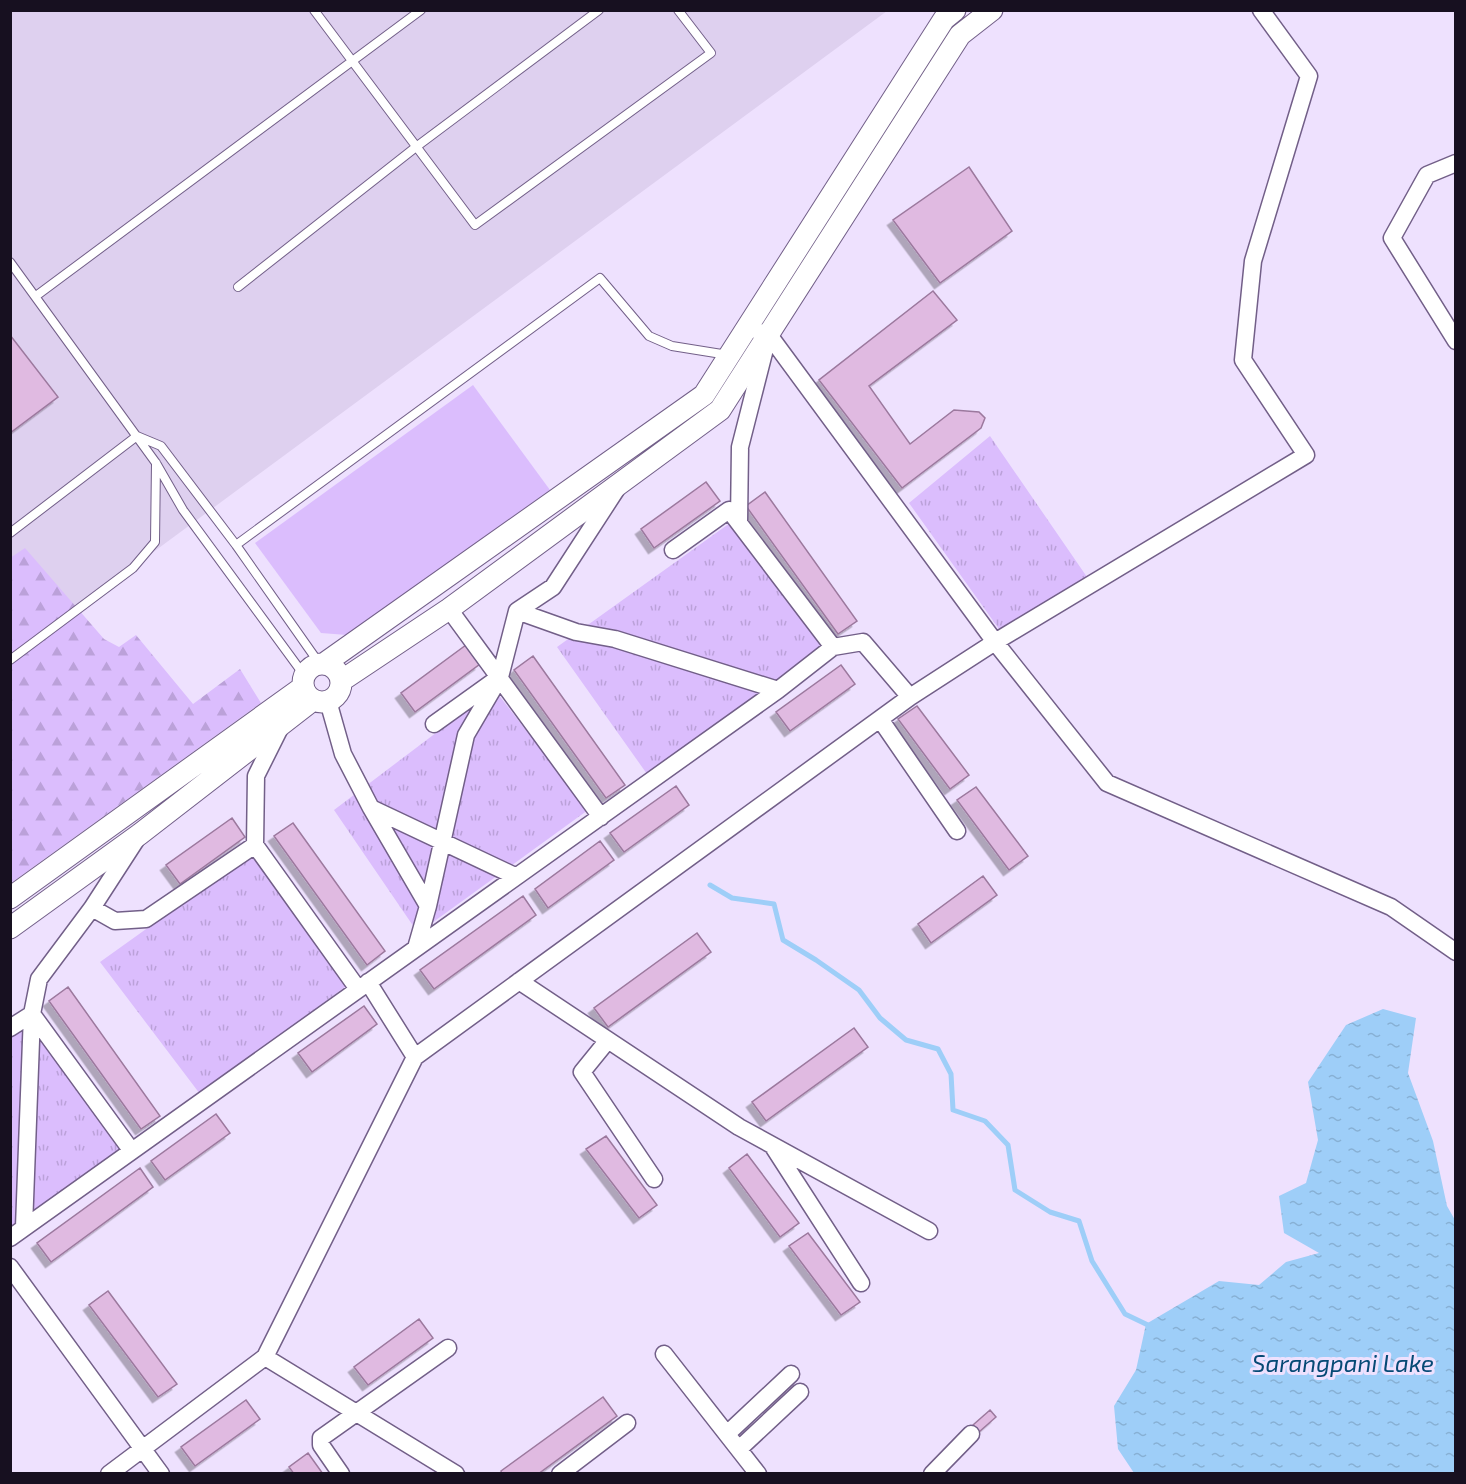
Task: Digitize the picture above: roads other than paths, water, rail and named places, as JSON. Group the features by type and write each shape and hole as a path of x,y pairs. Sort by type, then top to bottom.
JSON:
{"street":[{"path":"10,898 315,682 458,569 704,394 944,19 955,10"},
{"path":"415,1057 363,985 255,845 256,776 283,723 315,682 336,670 341,681 449,609 720,410 960,35 992,10"},
{"path":"109,1473 265,1357 415,1057 910,697 995,642 1306,455 1243,360 1253,261 1309,76 1261,10"},
{"path":"1455,163 1427,175 1392,238 1455,340"},
{"path":"747,327 769,335 995,642 1107,783 1391,907 1455,952"},
{"path":"739,522 740,447 769,335"},
{"path":"416,948 428,906 466,735 500,677 518,611 553,586 622,481"},
{"path":"673,550 729,510 833,647"},
{"path":"458,569 473,591"},
{"path":"449,609 601,817"},
{"path":"518,611 576,632 615,639 778,690"},
{"path":"10,1238 778,690 833,647 862,642 910,697"},
{"path":"434,724 500,677"},
{"path":"315,682 343,754 371,808 428,906"},
{"path":"880,719 957,831"},
{"path":"10,928 140,834 283,723"},
{"path":"371,808 515,876"},
{"path":"24,1227 32,1014 39,979 92,908 140,834"},
{"path":"92,908 115,921 146,919 255,845"},
{"path":"519,981 739,1127 929,1231"},
{"path":"10,1028 32,1014"},
{"path":"32,1014 131,1150"},
{"path":"608,1040 582,1072 654,1179"},
{"path":"772,1145 861,1283"},
{"path":"10,1267 161,1473"},
{"path":"341,1473 319,1441 321,1438 448,1348"},
{"path":"664,1354 758,1473"},
{"path":"265,1357 456,1473"},
{"path":"727,1434 790,1374"},
{"path":"739,1449 800,1392"},
{"path":"560,1473 627,1423"},
{"path":"932,1473 971,1434"}],"lane":[{"path":"314,10 475,225 711,53 678,10"},
{"path":"36,296 422,10"},
{"path":"238,288 416,147 599,10"},
{"path":"10,262 156,463 183,510 315,682"},
{"path":"236,545 600,278 649,336 672,346 729,355"},
{"path":"10,533 136,436"},
{"path":"136,436 161,446 236,545 315,682"},
{"path":"10,660 133,568 155,542 156,463"}],"water":[{"name":"Sarangpani Lake","path":"1383,1009 1416,1018 1408,1073 1433,1141 1447,1206 1455,1220 1455,1473 1134,1473 1118,1449 1114,1406 1136,1370 1146,1324 1219,1281 1259,1285 1286,1262 1319,1253 1284,1233 1279,1196 1306,1183 1318,1140 1308,1082 1346,1025"}],"waterway":[{"path":"710,885 732,898 774,904 783,940 859,990 880,1018 906,1040 938,1049 951,1074 953,1110 985,1121 1008,1145 1015,1190 1050,1212 1079,1221 1092,1261 1125,1314 1150,1326"}]}
